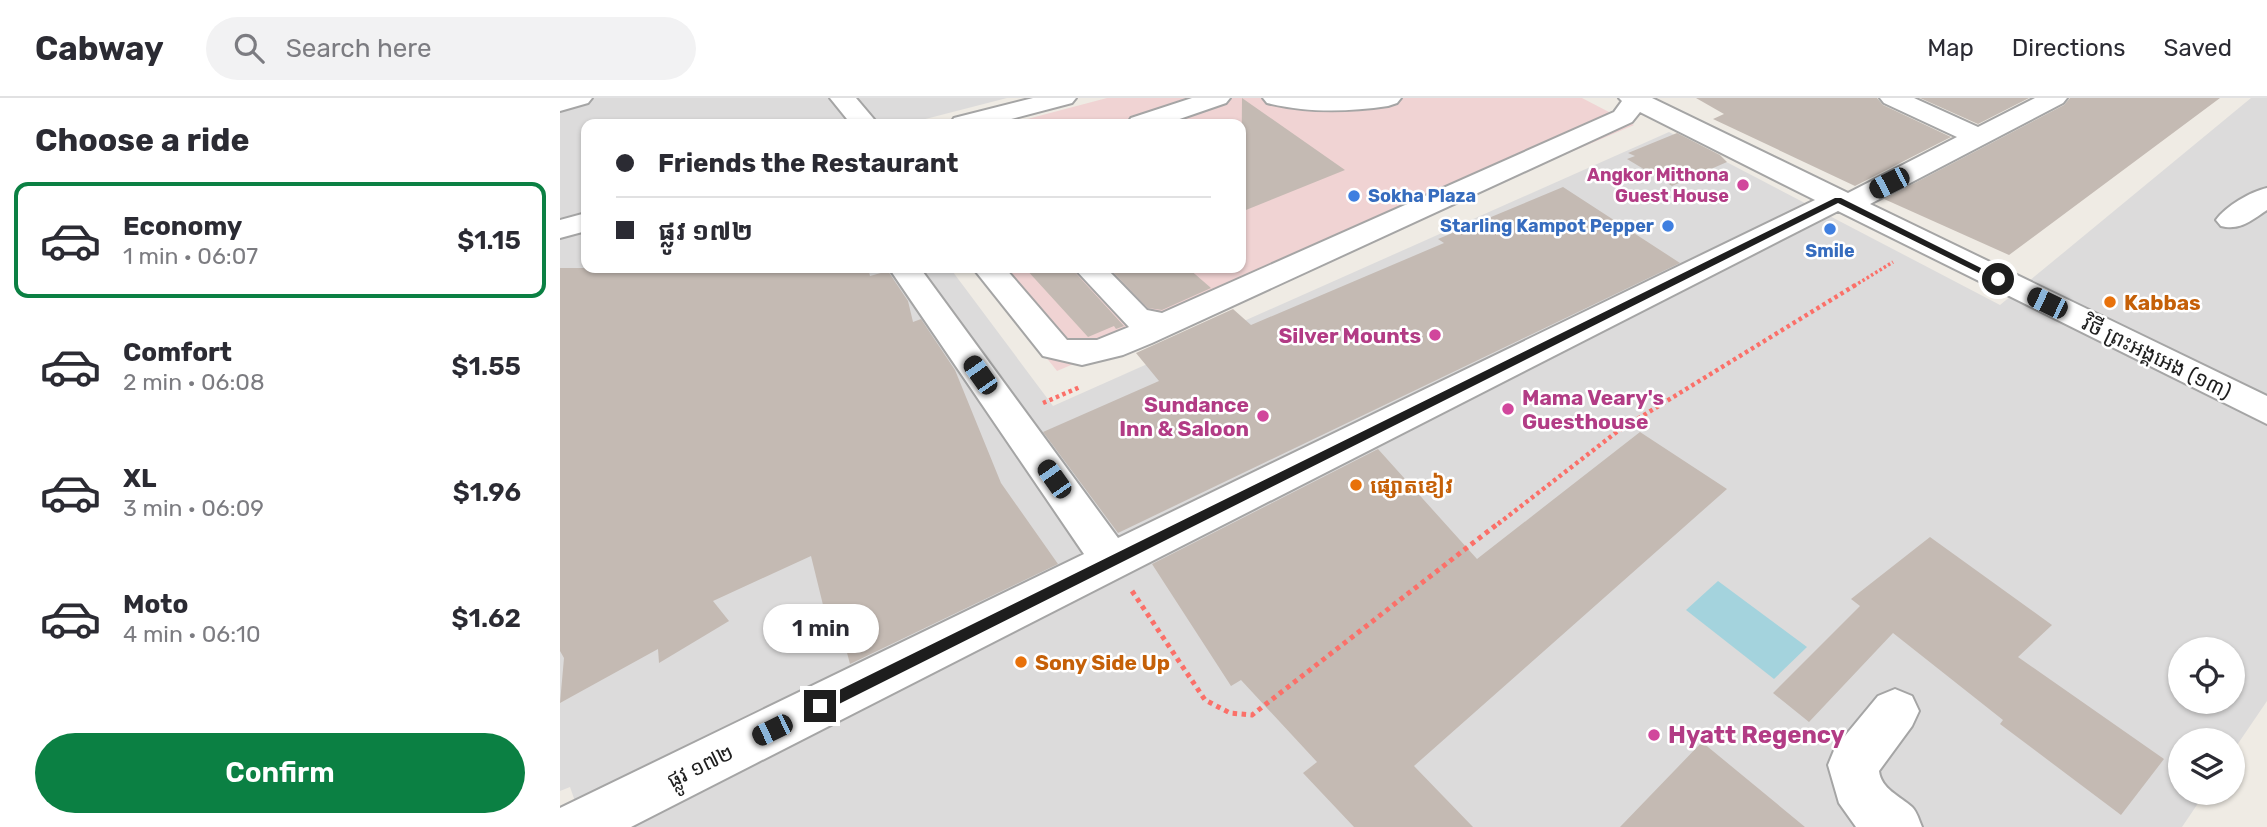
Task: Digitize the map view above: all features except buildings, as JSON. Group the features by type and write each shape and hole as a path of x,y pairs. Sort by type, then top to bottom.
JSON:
{"street":[{"path":"560,103 579,98"},
{"path":"843,98 861,119"},
{"path":"982,119 1063,98"},
{"path":"1155,119 1217,98"},
{"path":"1276,98 1315,106 1342,106 1388,98"},
{"path":"1893,98 1978,137"},
{"name":"ផ្លូវ ១៧២","path":"577,827 2054,98"},
{"path":"992,273 1055,348 1065,353 1084,354 1166,324 1234,278 1623,117 1647,101"},
{"name":"វិថី ព្រះអង្គអេង (១៣)","path":"1647,101 1843,202 2267,411"},
{"path":"2231,220 2267,197"},
{"path":"560,229 581,223"},
{"path":"908,273 1112,561"},
{"path":"1094,273 1137,319 1166,324"},
{"path":"1895,711 1853,765 1854,783 1864,803 1896,827"}],"path":[{"path":"1112,561 1205,700 1230,713 1252,715 1618,431 1924,242"}],"shaded area":[{"path":"560,98 1007,98 925,119 581,119 581,273 954,273 1053,406 1669,132 2000,305 2251,98 2267,98 2267,701 2245,733 2245,728 2168,728 2168,805 2197,805 2182,827 584,827 570,787 560,791"},
{"name":"Sokha Plaza","path":"1107,98 1582,98 1634,125 1057,371 979,273 1246,273 1246,119 1027,119"}],"water":[{"path":"1718,581 1807,647 1774,679 1686,610"}],"place":[{"name":"Angkor Mithona Guest House","path":"1743,185"},
{"name":"Sokha Plaza","path":"1354,196"},
{"name":"Starling Kampot Pepper","path":"1668,226"},
{"name":"Smile","path":"1830,229"},
{"name":"Kabbas","path":"2110,302"},
{"name":"Silver Mounts","path":"1435,335"},
{"name":"Mama Veary's Guesthouse","path":"1508,409"},
{"name":"Sundance Inn & Saloon","path":"1263,416"},
{"name":"ផ្សោតខៀវ","path":"1356,485"},
{"name":"Sony Side Up","path":"1021,662"},
{"name":"Hyatt Regency","path":"1654,735"}],"route":[{"path":"820,706 1838,200 1998,279"}]}
